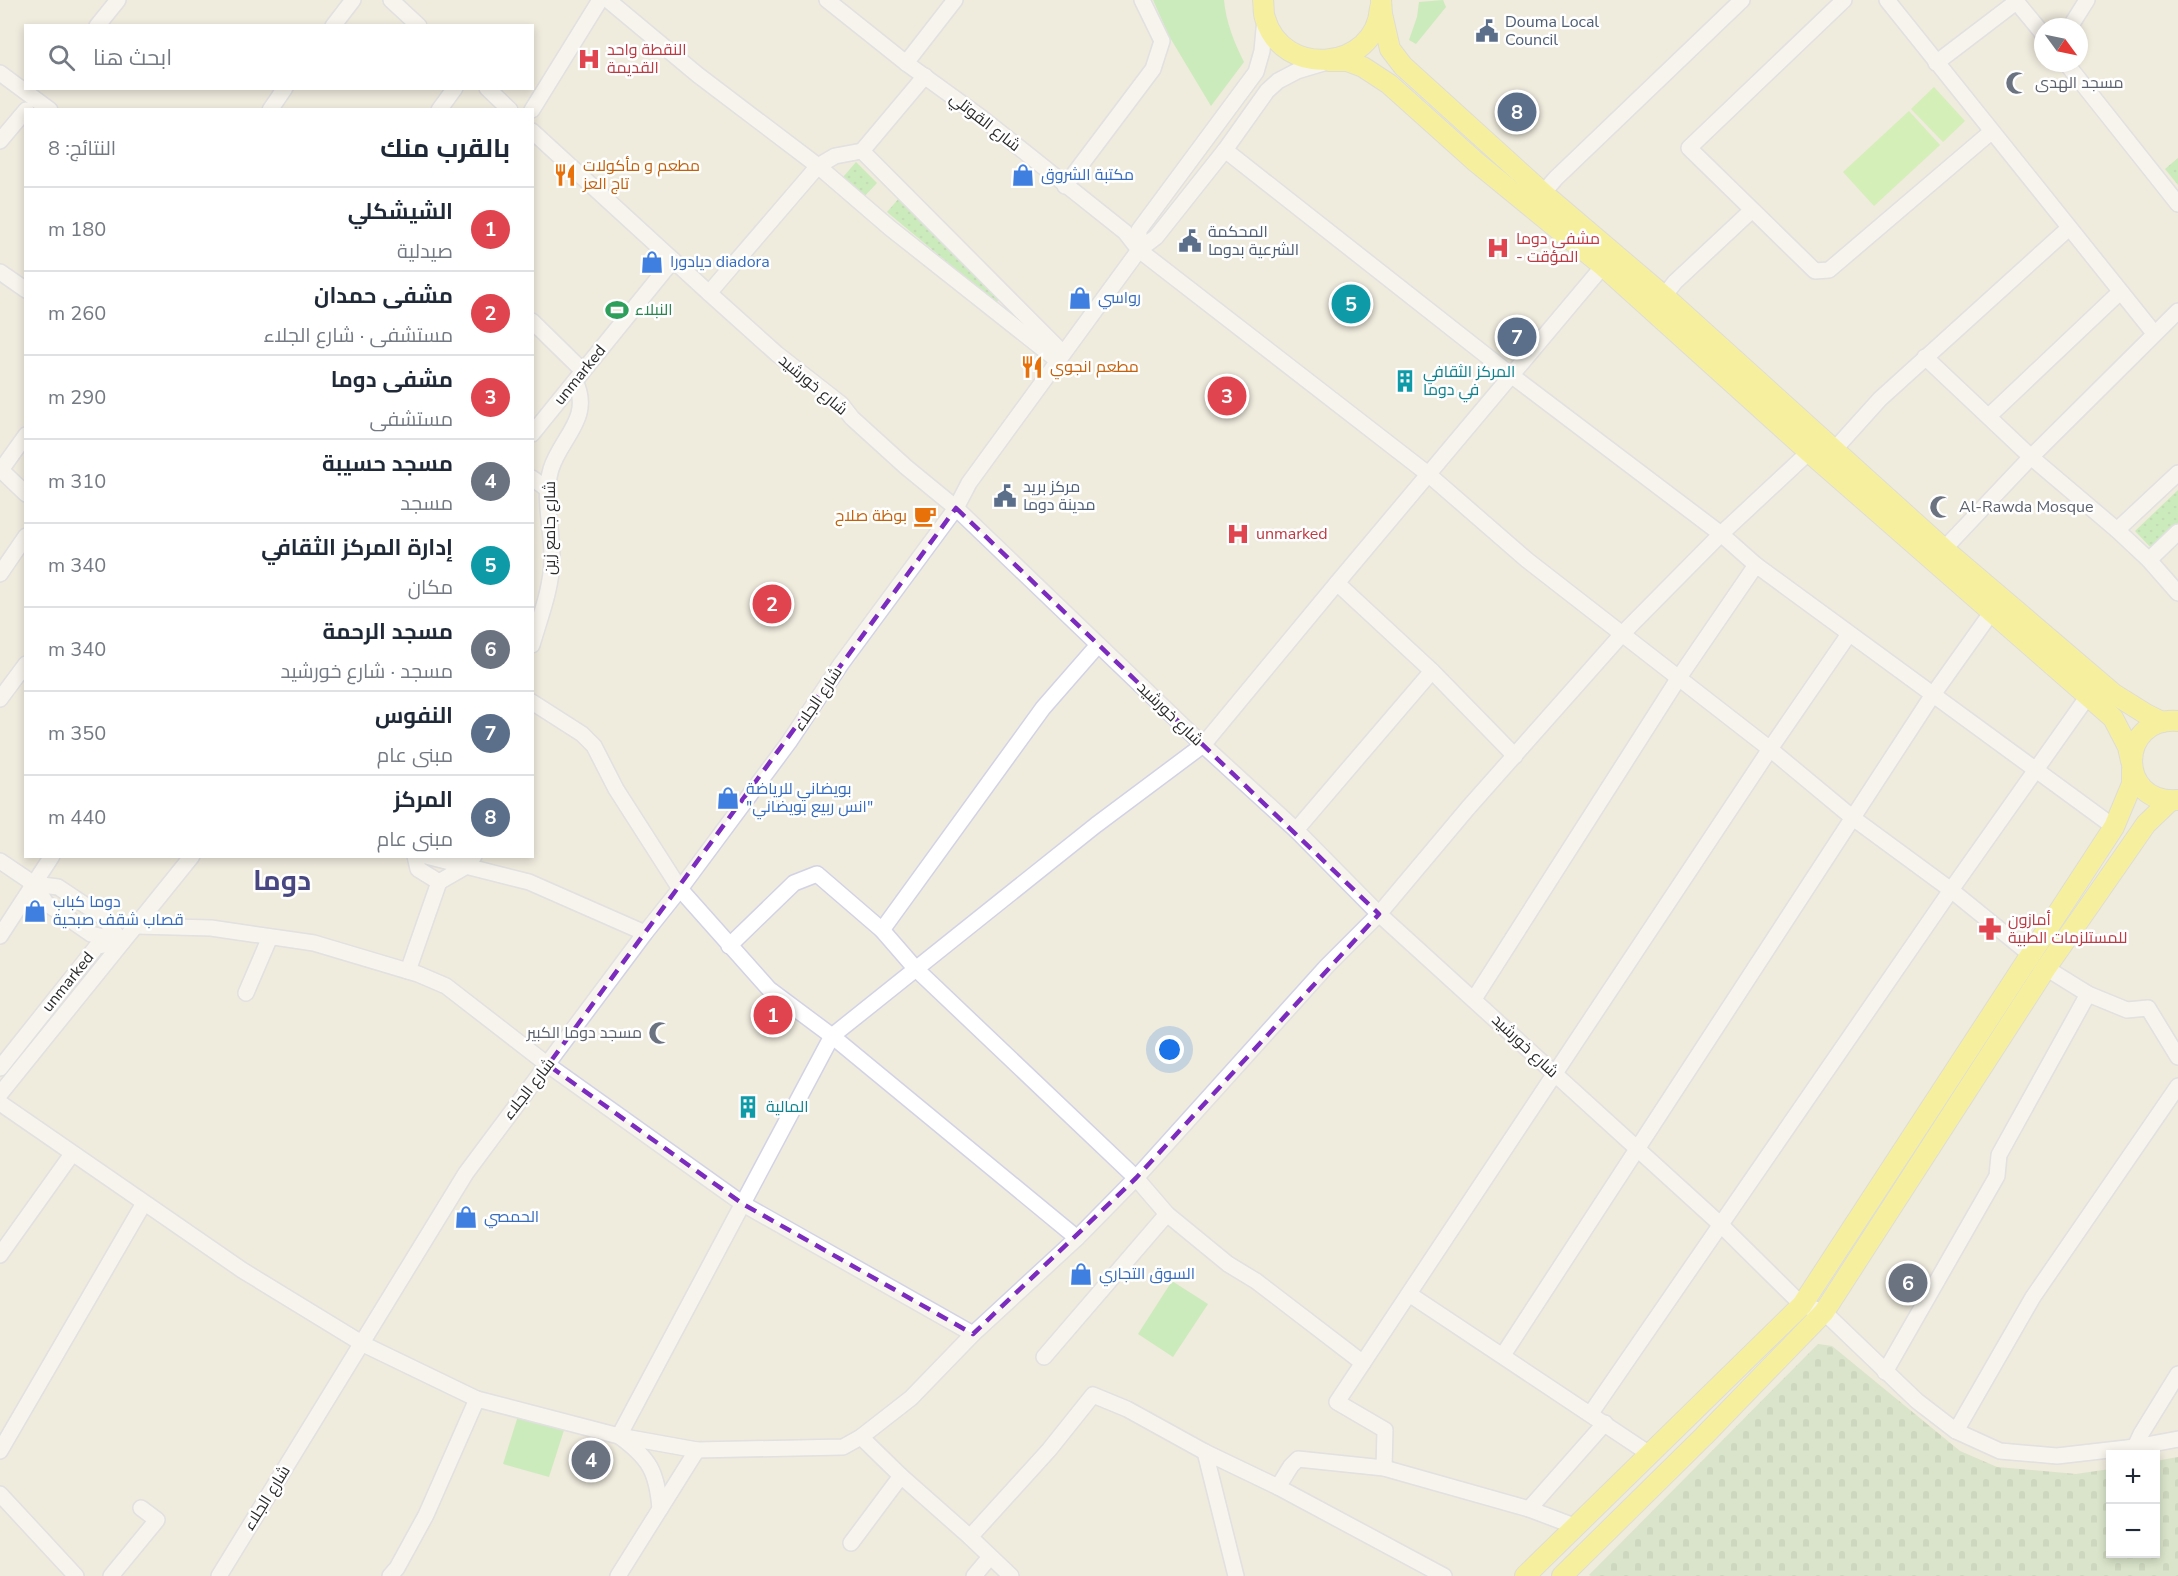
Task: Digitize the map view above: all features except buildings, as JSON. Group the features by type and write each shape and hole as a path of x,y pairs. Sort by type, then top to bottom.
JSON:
{"main road":[{"path":"1329,61 1347,55 1362,45 1374,30 1380,13 1381,0"},
{"path":"1381,0 1390,49 1403,66 1543,193 1608,260 1809,452 1836,459 2114,694 2146,714 2170,722"},
{"path":"1264,9 1272,33 1282,46 1313,60 1347,61 1363,67 1389,84 1476,162 1608,260 1664,296 1836,459 1991,613 2113,718 2119,727 2142,788 2159,799 2174,800"},
{"path":"1476,162 1489,142"},
{"path":"1525,1576 1648,1453 1802,1305 2114,827 2132,784 2133,750 2144,732 2170,722"},
{"path":"1572,1573 1824,1312 2046,968 2146,824 2174,800"}],"street":[{"path":"99,24 118,0"},
{"path":"335,24 353,0"},
{"path":"391,0 417,24"},
{"path":"533,108 600,0"},
{"path":"609,0 698,75 818,166 890,228 1060,356"},
{"name":"شارع القوتلي","path":"827,0 906,63 982,118 1125,232 1139,250 1428,474 1527,560 1770,749 1853,818 1952,890 2031,955"},
{"path":"906,63 955,0"},
{"path":"1065,186 1153,69 1162,41 1142,0"},
{"path":"1543,193 1742,0"},
{"path":"1844,0 1689,148 1815,271 1829,270 1991,132"},
{"path":"1887,0 2154,333"},
{"path":"2076,18 2087,0"},
{"path":"1936,63 2015,1 2034,23"},
{"path":"1139,250 1139,230 1256,72 1262,51 1264,9"},
{"path":"1139,250 1156,237 1225,150 1267,91 1278,81 1297,71 1329,61"},
{"path":"2073,72 2178,204"},
{"path":"0,73 33,102"},
{"path":"709,293 818,166 835,156 862,151 926,76"},
{"path":"271,108 284,90"},
{"path":"440,108 454,90"},
{"path":"489,90 508,108"},
{"path":"0,141 24,113"},
{"name":"شارع خورشيد","path":"534,133 777,354 841,404 852,418 906,467 956,508 1203,745 1296,830 1379,914 1720,1224 1802,1305"},
{"path":"1225,150 1511,375 1721,534 1756,565 2114,827"},
{"path":"862,151 1060,356"},
{"path":"1664,296 1751,211"},
{"path":"1836,459 1880,399 2068,228"},
{"name":"شارع الجلاء","path":"219,1576 466,1173 789,742 841,664 956,508 969,483 1139,250"},
{"name":"unmarked","path":"538,416 579,376 673,260"},
{"path":"619,1436 832,1036 1096,825 1203,745 1608,260"},
{"path":"1,276 24,289"},
{"path":"1989,416 2120,292"},
{"path":"1944,549 2031,457 2178,311"},
{"path":"534,323 579,376"},
{"path":"1925,357 2031,457 2117,530 2178,593"},
{"name":"شارع جامع زين","path":"534,638 548,592 552,568 547,489 552,467 576,423 581,408 579,376"},
{"path":"24,438 0,470 24,492"},
{"path":"0,1103 242,1270 363,1344 477,1400 619,1436 697,1450 843,1447 861,1437 910,1398 973,1334 1077,1238 1136,1178 1327,966 1379,914 1468,808 1623,633 1721,534 1809,452"},
{"path":"2117,530 2178,473"},
{"path":"534,479 547,489"},
{"path":"2148,560 2178,532"},
{"path":"0,574 24,539"},
{"path":"1474,999 1678,679 1756,565"},
{"path":"1337,583 1432,671 1515,756"},
{"path":"1503,1355 1932,696 1991,613"},
{"path":"1384,1468 1385,1430 1337,1402 1770,749 1849,634"},
{"path":"882,930 1043,708 1098,645"},
{"path":"0,699 24,666"},
{"path":"1296,830 1432,671"},
{"path":"1591,1413 2088,696"},
{"path":"534,703 582,734 594,746 616,789 680,889 769,989 832,1036 1077,1238"},
{"path":"0,936 51,858"},
{"path":"0,1094 190,858"},
{"path":"416,858 418,868 440,882"},
{"path":"441,858 470,862 529,882 645,933"},
{"path":"0,861 34,884 46,903 92,934 122,942"},
{"path":"408,971 440,882 470,862"},
{"path":"729,946 794,883 817,874 882,930 915,968 1136,1178 1167,1214 1228,1264 1256,1281 1363,1363"},
{"path":"136,926 211,927 314,943 408,971 446,986 548,1065 743,1204 973,1334"},
{"path":"246,993 270,937"},
{"name":"unmarked","path":"0,1068 97,946 122,942"},
{"path":"2046,968 2088,994 2127,1010 2148,1008 2178,1057"},
{"path":"1885,1372 1997,1176 1999,1155 2088,994"},
{"path":"1956,1431 2033,1297 2178,1086"},
{"path":"0,1255 72,1154"},
{"path":"0,1451 144,1203"},
{"path":"1044,1357 1167,1214"},
{"path":"1409,1294 1648,1453"},
{"path":"1802,1305 1824,1312 1917,1401 1956,1431 2000,1451 2057,1456 2135,1447 2178,1439"},
{"path":"2135,1447 2178,1374"},
{"path":"970,1537 1049,1450 1093,1395 1127,1409 1444,1576"},
{"path":"390,1576 397,1568 426,1515 477,1400"},
{"path":"1529,1509 1605,1423"},
{"path":"619,1436 645,1458 654,1472 660,1509"},
{"path":"861,1437 1011,1576"},
{"path":"618,1576 697,1450"},
{"path":"1205,1452 1236,1576"},
{"path":"1278,1487 1298,1459 1384,1468 1529,1509 1574,1526"},
{"path":"850,1543 901,1476"},
{"path":"0,1494 76,1576"},
{"path":"111,1576 157,1520 141,1508"},
{"path":"974,1576 990,1557"}],"highlighted area":[{"path":"956,508 1379,914 1136,1178 973,1334 743,1204 548,1065"}],"green space":[{"path":"1153,0 1224,0 1231,32 1244,62 1211,106 1169,36"},
{"path":"1443,0 1446,7 1416,44 1409,40 1417,17 1419,2"},
{"path":"1934,87 1965,121 1943,142 1911,109"},
{"path":"1909,111 1940,145 1874,206 1843,172"},
{"path":"2178,158 2178,185 2165,169"},
{"path":"856,162 877,183 859,202 838,183"},
{"path":"901,196 1001,297 996,303 887,212"},
{"path":"2178,490 2178,528 2154,551 2135,531"},
{"path":"1172,1281 1208,1304 1173,1357 1138,1334"},
{"path":"1818,1344 1832,1346 1960,1451 1997,1467 2076,1474 2106,1470 2106,1558 2160,1558 2160,1460 2178,1457 2178,1576 1589,1575"},
{"path":"518,1416 565,1427 549,1477 503,1464"}],"place":[{"name":"Douma Local Council","path":"1487,31"},
{"name":"النقطة واحد القديمة","path":"589,59"},
{"name":"مسجد الهدى","path":"2017,83"},
{"name":"المركز","path":"1517,112"},
{"name":"مطعم و مأكولات تاج العز","path":"565,175"},
{"name":"مكتبة الشروق","path":"1023,175"},
{"name":"المحكمة الشرعية بدوما","path":"1190,241"},
{"name":"مشفى دوما - المؤقت","path":"1498,248"},
{"name":"ديادورا diadora","path":"652,262"},
{"name":"رواسي","path":"1080,298"},
{"name":"إدارة المركز الثقافي","path":"1351,304"},
{"name":"النبلاء","path":"617,310"},
{"name":"النفوس","path":"1517,337"},
{"name":"مطعم انجوي","path":"1032,367"},
{"name":"المركز الثقافي في دوما","path":"1405,381"},
{"name":"مشفى دوما","path":"1227,396"},
{"name":"مركز بريد مدينة دوما","path":"1005,496"},
{"name":"Al-Rawda Mosque","path":"1941,507"},
{"name":"بوظة صلاح","path":"925,516"},
{"name":"unmarked","path":"1238,534"},
{"name":"مشفى حمدان","path":"772,604"},
{"name":"بويضاني للرياضة \"انس ربيع بويضاني\"","path":"728,798"},
{"name":"دوما كباب قصاب شقف صبحية","path":"35,911"},
{"name":"أمازون للمستلزمات الطبية","path":"1990,929"},
{"name":"الشيشكلي","path":"773,1015"},
{"name":"مسجد دوما الكبير","path":"660,1033"},
{"name":"المالية","path":"748,1107"},
{"name":"الحمصي","path":"466,1217"},
{"name":"السوق التجاري","path":"1081,1274"},
{"name":"مسجد الرحمة","path":"1908,1283"},
{"name":"مسجد حسيبة","path":"591,1460"}],"district":[{"name":"دوما","path":"282,881"}]}
